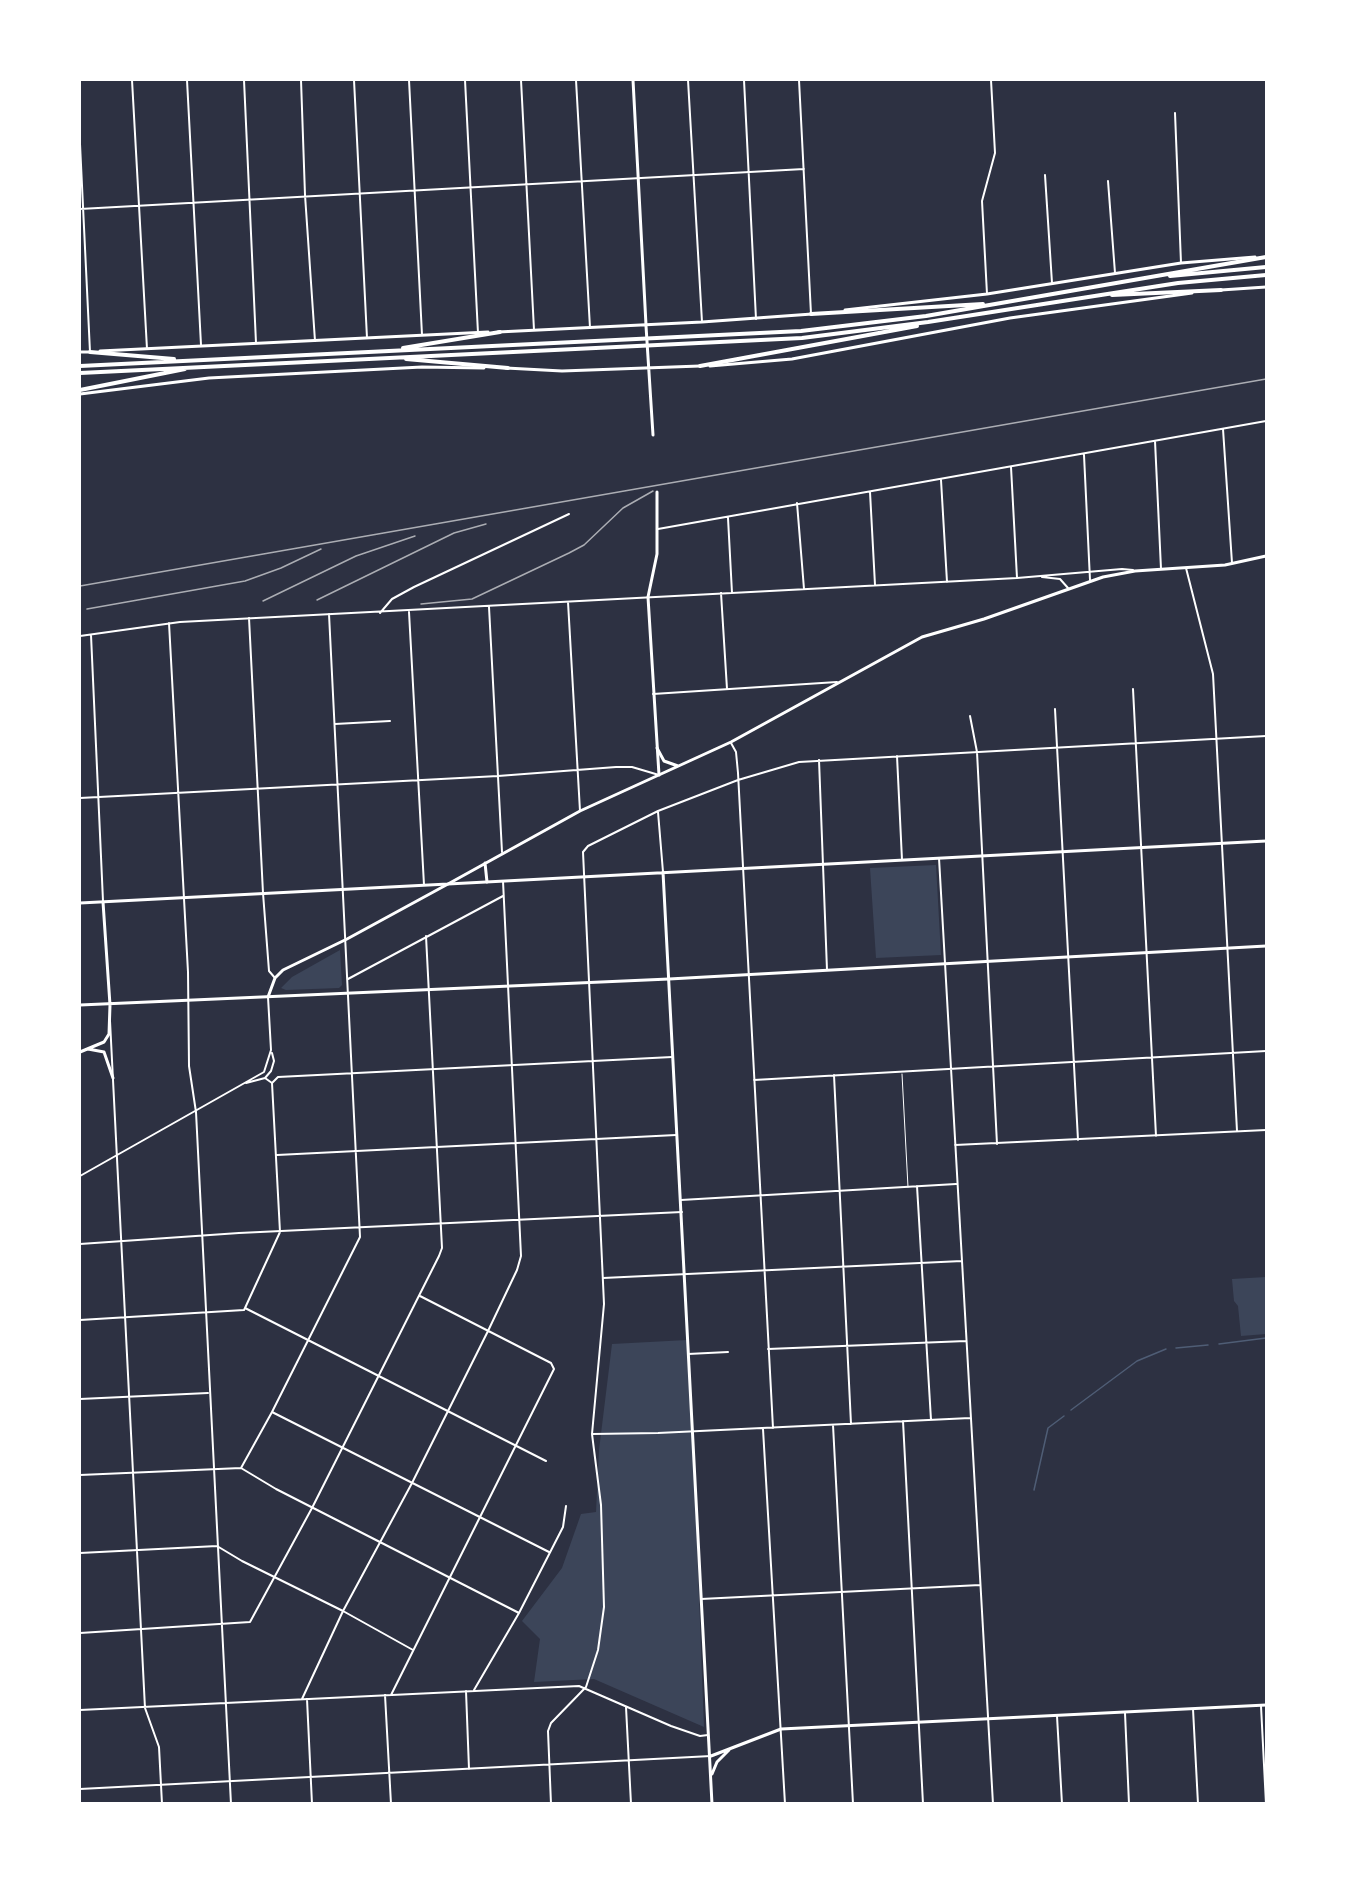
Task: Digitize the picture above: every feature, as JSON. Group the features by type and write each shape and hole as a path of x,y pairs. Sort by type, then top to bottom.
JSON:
{"highway":[{"path":"80,366 375,351 663,340 801,331 915,318 1008,303 1266,256"},
{"path":"1134,280 1266,267"},
{"path":"80,373 802,338 928,322 1178,283 1266,275"},
{"path":"1100,295 1221,290"},
{"path":"811,314 1008,303"},
{"path":"700,366 928,322"},
{"path":"375,351 438,344 500,332"},
{"path":"90,352 142,358 198,360"},
{"path":"375,358 508,368"},
{"path":"80,392 199,367"}],"main road":[{"path":"633,80 653,435"},
{"path":"80,352 756,319 987,294 1181,263 1266,256"},
{"path":"80,392 209,378 422,367 562,371 700,366 792,359 1010,318 1221,290 1266,287"},
{"path":"657,492 657,554 648,597 659,775"},
{"path":"268,997 275,978 292,966 347,939 580,811 730,742 922,637 984,619 1090,580 1135,571 1232,563 1266,556"},
{"path":"657,748 664,761 680,766"},
{"path":"80,903 1266,841"},
{"path":"485,862 487,882"},
{"path":"663,872 712,1803"},
{"path":"80,1052 105,1042 110,1021 103,902"},
{"path":"80,1005 669,979 1266,946"},
{"path":"86,1048 105,1052 113,1078"},
{"path":"711,1756 781,1729 920,1724 1266,1705"},
{"path":"712,1775 717,1762 733,1748"}],"street":[{"path":"132,80 147,349"},
{"path":"187,80 201,345"},
{"path":"244,80 256,343"},
{"path":"301,80 305,195 315,341"},
{"path":"354,80 367,338"},
{"path":"409,80 423,335"},
{"path":"465,80 478,333"},
{"path":"521,80 534,330"},
{"path":"576,80 590,328"},
{"path":"688,80 702,322"},
{"path":"744,80 756,319"},
{"path":"799,80 811,314"},
{"path":"987,294 982,201 995,153 991,80"},
{"path":"1176,113 1181,263"},
{"path":"80,144 81,208 90,352"},
{"path":"81,208 804,169"},
{"path":"1045,175 1052,284"},
{"path":"1108,181 1115,273"},
{"path":"80,283 86,282"},
{"path":"658,529 1266,421"},
{"path":"1223,429 1232,563"},
{"path":"1155,441 1161,569"},
{"path":"1084,455 1090,580"},
{"path":"1011,466 1017,578"},
{"path":"941,479 947,582"},
{"path":"870,492 875,585"},
{"path":"797,503 804,589"},
{"path":"380,613 392,599 414,587 569,514"},
{"path":"728,517 732,593"},
{"path":"1186,568 1213,674 1237,1131"},
{"path":"80,636 169,623 249,618 947,582 1122,569 1135,571"},
{"path":"1036,576 1060,579 1068,588"},
{"path":"721,593 727,689"},
{"path":"568,602 580,811"},
{"path":"489,606 502,852"},
{"path":"409,611 424,885"},
{"path":"241,1468 309,1341 359,1240 347,939 329,614"},
{"path":"249,618 263,893 269,971 275,978"},
{"path":"169,623 189,1001 189,1066 196,1112 231,1803"},
{"path":"91,635 103,902"},
{"path":"653,694 837,682"},
{"path":"1132,689 1137,743 1156,1136"},
{"path":"1055,709 1078,1140"},
{"path":"970,716 977,752 997,1144"},
{"path":"335,724 390,721"},
{"path":"551,1803 548,1731 551,1723 586,1687 598,1650 604,1607 601,1505 592,1434 604,1320 603,1278 583,852 588,846 658,811 738,780 799,762 1266,736"},
{"path":"730,742 736,752 738,780 773,1428"},
{"path":"897,756 902,860"},
{"path":"819,760 827,970"},
{"path":"80,798 632,767 659,775"},
{"path":"658,811 663,872"},
{"path":"939,858 993,1803"},
{"path":"302,1699 343,1611 412,1483 488,1331 517,1270 521,1256 503,881"},
{"path":"348,979 503,896"},
{"path":"80,1633 250,1622 312,1508 419,1296 442,1248 426,936"},
{"path":"268,997 271,1050 278,1077"},
{"path":"110,1021 145,1708 159,1747 162,1803"},
{"path":"80,1176 245,1083 267,1068 271,1050"},
{"path":"754,1080 1266,1051"},
{"path":"80,1320 244,1310 280,1232 272,1083 278,1077 672,1057"},
{"path":"245,1083 265,1078 274,1067"},
{"path":"834,1075 851,1424"},
{"path":"265,1078 272,1083"},
{"path":"956,1145 1266,1130"},
{"path":"277,1155 676,1135"},
{"path":"681,1200 958,1184"},
{"path":"917,1186 931,1420"},
{"path":"80,1244 682,1212"},
{"path":"603,1278 684,1276 962,1261"},
{"path":"391,1695 516,1447 554,1366 419,1296"},
{"path":"245,1308 546,1461"},
{"path":"768,1349 966,1341"},
{"path":"688,1354 728,1352"},
{"path":"80,1399 210,1393"},
{"path":"272,1412 549,1552"},
{"path":"592,1434 971,1418"},
{"path":"903,1421 923,1803"},
{"path":"833,1425 853,1803"},
{"path":"763,1428 785,1803"},
{"path":"80,1475 241,1468 312,1508 519,1613"},
{"path":"474,1690 519,1613 563,1527 566,1506"},
{"path":"80,1553 217,1546 275,1579 343,1611 413,1650"},
{"path":"701,1599 980,1585"},
{"path":"80,1710 474,1690 586,1687 671,1726 700,1736 709,1735"},
{"path":"466,1691 469,1768"},
{"path":"386,1695 391,1803"},
{"path":"307,1699 312,1803"},
{"path":"1261,1706 1266,1803"},
{"path":"626,1707 631,1803"},
{"path":"1193,1709 1198,1803"},
{"path":"1125,1713 1129,1803"},
{"path":"1057,1716 1062,1803"},
{"path":"80,1789 711,1756"}],"lane":[{"path":"902,1072 908,1187"}],"shaded area":[{"path":"936,865 941,955 876,958 870,868"},
{"path":"340,950 342,985 339,988 286,990 281,988 292,977"},
{"path":"1266,1277 1266,1334 1241,1336 1232,1279"},
{"path":"687,1340 704,1727 594,1679 534,1682 540,1639 522,1621 562,1568 581,1514 596,1512 599,1450 612,1344"}],"waterway":[{"path":"1219,1344 1266,1338"},
{"path":"1176,1348 1208,1345"},
{"path":"1071,1410 1137,1361 1166,1349"},
{"path":"1034,1490 1048,1428 1064,1416"}],"railway":[{"path":"80,586 1266,379"},
{"path":"421,604 472,599 569,553 584,545 623,508 653,491"},
{"path":"317,600 454,533 486,524"},
{"path":"263,601 356,556 415,536"},
{"path":"87,609 245,581 281,568 321,549"}]}
